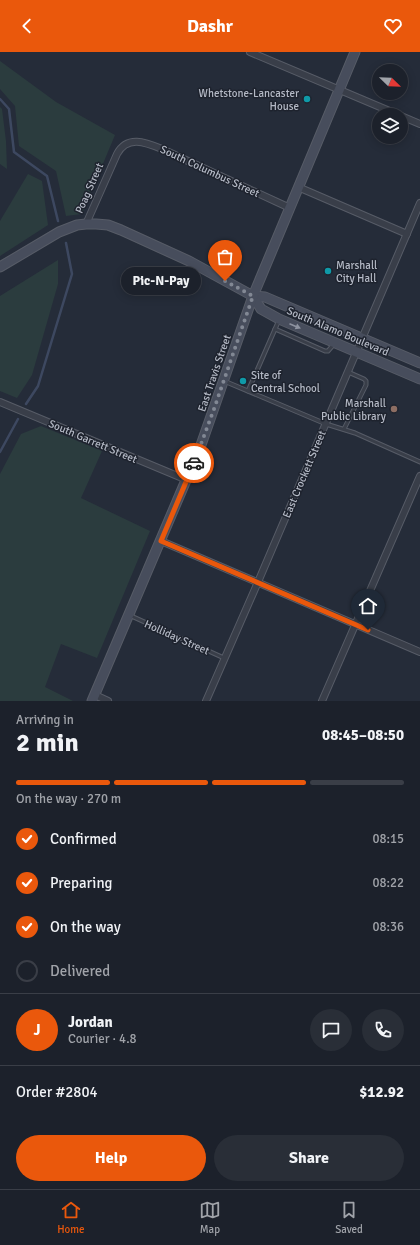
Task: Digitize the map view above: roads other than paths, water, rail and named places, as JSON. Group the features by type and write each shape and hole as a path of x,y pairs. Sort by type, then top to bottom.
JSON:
{"street":[{"path":"250,52 383,108"},
{"name":"East Travis Street","path":"93,698 187,480 224,381 253,296 355,52"},
{"path":"408,119 420,124"},
{"name":"South Columbus Street","path":"129,142 162,148 290,208"},
{"name":"Poag Street","path":"0,267 60,232 77,225 86,224 120,148 129,142"},
{"path":"298,188 407,234"},
{"name":"East Crockett Street","path":"206,701 420,203"},
{"name":"South Alamo Boulevard","path":"86,224 108,226 121,230 190,261 253,296 265,297 420,363"},
{"name":"South Alamo Boulevard","path":"253,296 261,309 279,319 420,379"},
{"name":"South Garrett Street","path":"0,402 187,480"},
{"path":"322,701 420,476"},
{"path":"161,541 420,652"},
{"path":"93,698 108,701"}],"lane":[{"path":"248,391 279,319"},
{"path":"275,329 325,351 335,343"},
{"path":"344,429 366,385 366,381 364,379 348,372"},
{"path":"224,381 326,424 355,433 420,462"},
{"name":"Holliday Street","path":"129,615 224,658"}],"waterway":[{"path":"0,99 9,109 14,152 47,176 58,221"},
{"path":"26,404 38,386 72,274 66,243"},
{"path":"0,452 18,419"}],"place":[{"name":"Whetstone-Lancaster House","path":"307,99"},
{"name":"Marshall City Hall","path":"328,271"},
{"name":"Pic-N-Pay","path":"225,281"},
{"name":"Site of Central School","path":"243,381"},
{"name":"Marshall Public Library","path":"394,409"}]}
